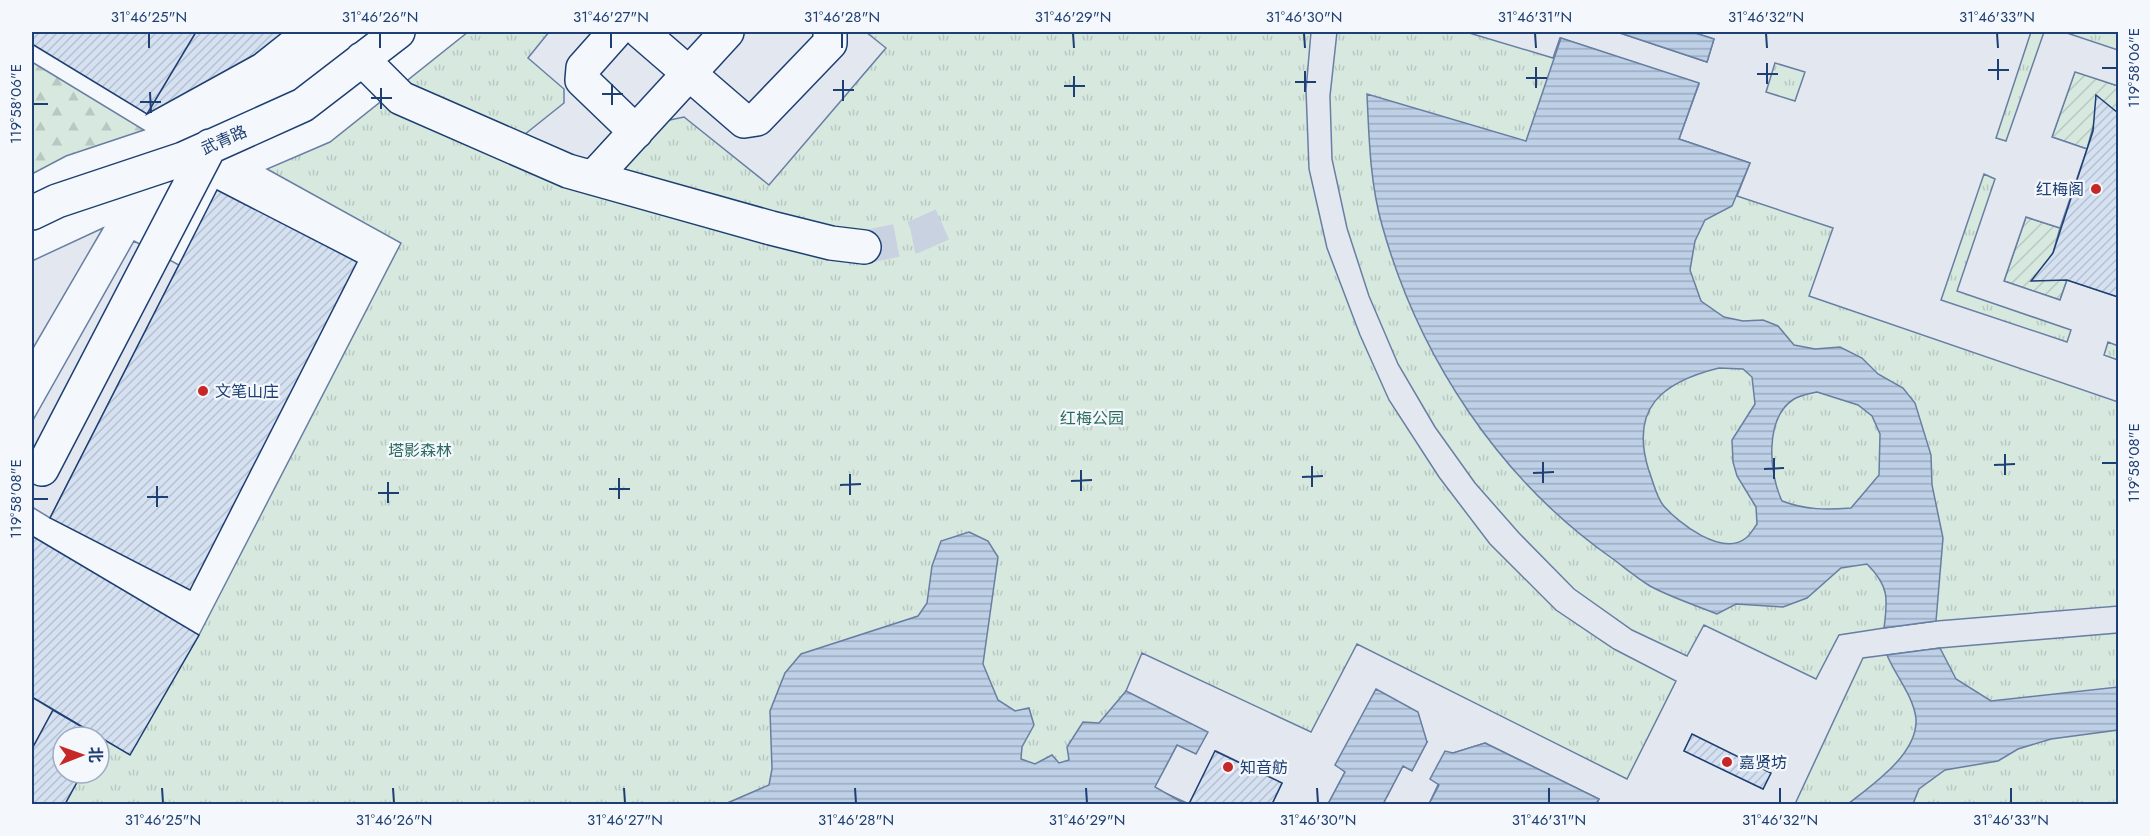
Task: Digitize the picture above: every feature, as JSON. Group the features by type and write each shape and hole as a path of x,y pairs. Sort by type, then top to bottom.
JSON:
{"street":[{"name":"武青路","path":"32,213 57,201 183,159 303,105 398,32"},
{"path":"615,32 583,68 582,80 636,132"},
{"path":"641,32 688,75 744,121 757,119 830,43 830,32"},
{"path":"593,178 727,32"},
{"path":"362,59 401,98 568,171 781,231 831,243 864,247"},
{"path":"42,469 210,146"}],"green space":[{"name":"红梅公园","path":"468,32 2118,32 2118,804 65,804 75,785 111,785 111,744 130,754 199,635 401,243 267,169 330,142"},
{"path":"32,62 144,130 66,156 32,174"},
{"path":"2075,71 2118,86 2118,113 2096,96 2096,116 2087,149 2052,137"},
{"path":"2026,217 2060,228 2053,253 2045,265 2052,279 2067,280 2060,300 2004,281"}],"shaded area":[{"path":"549,32 866,32 886,48 769,185 684,117 665,121 616,176 519,139 564,103 564,89 528,58"},
{"path":"1311,32 1337,32 1330,96 1332,159 1347,228 1369,296 1398,364 1435,427 1475,483 1519,533 1574,589 1632,630 1687,656 1704,625 1816,679 1839,635 1884,628 1936,621 2118,606 2118,633 1940,648 1863,658 1795,804 1596,804 1599,799 1485,743 1453,753 1429,804 1383,804 1403,766 1412,770 1427,742 1336,764 1345,772 1328,804 1272,804 1282,783 1216,751 1189,804 1154,788 1177,745 1126,691 1142,653 1311,732 1357,644 1627,779 1676,681 1614,649 1556,610 1490,544 1439,477 1389,400 1360,335 1327,248 1309,169 1306,90","holes":["1692,735 1770,774 1763,789 1684,751"]},
{"path":"1466,32 1617,32 1707,62 1714,39 1692,32 2031,32 1996,138 2006,141 2044,32 2064,32 2118,50 2118,86 2075,72 2052,137 2087,149 2060,228 2026,217 2004,281 2060,300 2067,280 2118,297 2118,346 2108,342 2104,355 2118,360 2118,402 1809,296 1833,228 1737,196 1750,163 1679,139 1699,84 1560,38 1553,58","holes":["1775,63 1805,72 1795,101 1766,92","1984,174 1995,179 1957,291 2071,330 2067,342 1941,300"]},
{"path":"103,228 32,350 32,261"},
{"path":"134,241 179,265 50,518 32,507 32,422"},
{"path":"32,697 53,710 32,749"}],"water":[{"path":"1617,32 1692,32 1714,39 1707,62"},
{"path":"1561,38 1699,83 1679,139 1750,163 1732,206 1705,220 1695,241 1690,270 1701,301 1724,317 1743,321 1763,320 1778,326 1794,345 1815,349 1840,347 1862,358 1878,374 1903,388 1915,403 1931,455 1932,485 1943,538 1936,621 1884,628 1885,593 1880,579 1867,564 1841,568 1807,598 1783,607 1736,604 1717,614 1666,594 1636,576 1572,527 1534,492 1500,454 1469,412 1442,368 1418,322 1398,274 1382,225 1375,193 1367,94 1526,141","holes":["1719,368 1743,369 1752,377 1755,404 1732,440 1733,462 1737,476 1756,507 1757,524 1747,537 1736,543 1713,541 1701,535 1679,520 1663,505 1649,471 1644,449 1643,430 1647,414 1655,401 1681,381","1817,392 1858,405 1872,416 1880,434 1879,475 1851,508 1825,509 1799,506 1782,501 1778,490 1772,462 1772,447 1778,419 1784,408 1794,399"]},
{"path":"969,532 988,541 998,557 983,664 998,700 1015,711 1029,708 1034,725 1022,747 1021,759 1035,764 1052,755 1059,763 1069,760 1067,747 1083,722 1099,723 1126,691 1208,732 1196,754 1177,745 1155,787 1185,804 725,804 769,785 772,769 770,711 785,673 801,654 918,616 927,603 932,566 941,541"},
{"path":"1940,648 1956,679 1991,701 2118,687 2118,730 2051,739 2018,749 1998,761 1945,770 1919,789 1913,804 1848,804 1892,768 1910,744 1915,732 1915,711 1887,655"},
{"path":"1376,689 1418,712 1427,742 1412,771 1403,766 1383,804 1328,804 1345,772 1335,765"},
{"path":"1485,743 1599,799 1596,804 1429,804 1439,785 1430,779 1445,751 1453,753"}],"building":[{"path":"32,32 196,32 147,114 32,44"},
{"path":"196,32 283,32 254,55 147,114"},
{"name":"红梅阁","path":"2096,95 2118,113 2118,297 2067,280 2031,281 2053,253 2093,131"},
{"name":"文笔山庄","path":"217,190 357,262 190,590 50,518"},
{"path":"32,536 199,635 130,755 111,744 111,725 79,725 32,697"},
{"path":"53,710 79,725 51,725 51,785 75,785 65,804 32,804 32,749"},
{"name":"嘉贤坊","path":"1692,734 1771,773 1763,789 1684,751"},
{"name":"知音舫","path":"1215,751 1282,783 1272,804 1189,804"}],"tunnel":[{"path":"864,247 914,237 948,222"}],"place":[{"name":"红梅阁","path":"2096,189"},
{"name":"文笔山庄","path":"203,391"},
{"name":"嘉贤坊","path":"1727,762"},
{"name":"知音舫","path":"1228,767"}],"park label":[{"name":"塔影森林","path":"420,450"}]}
